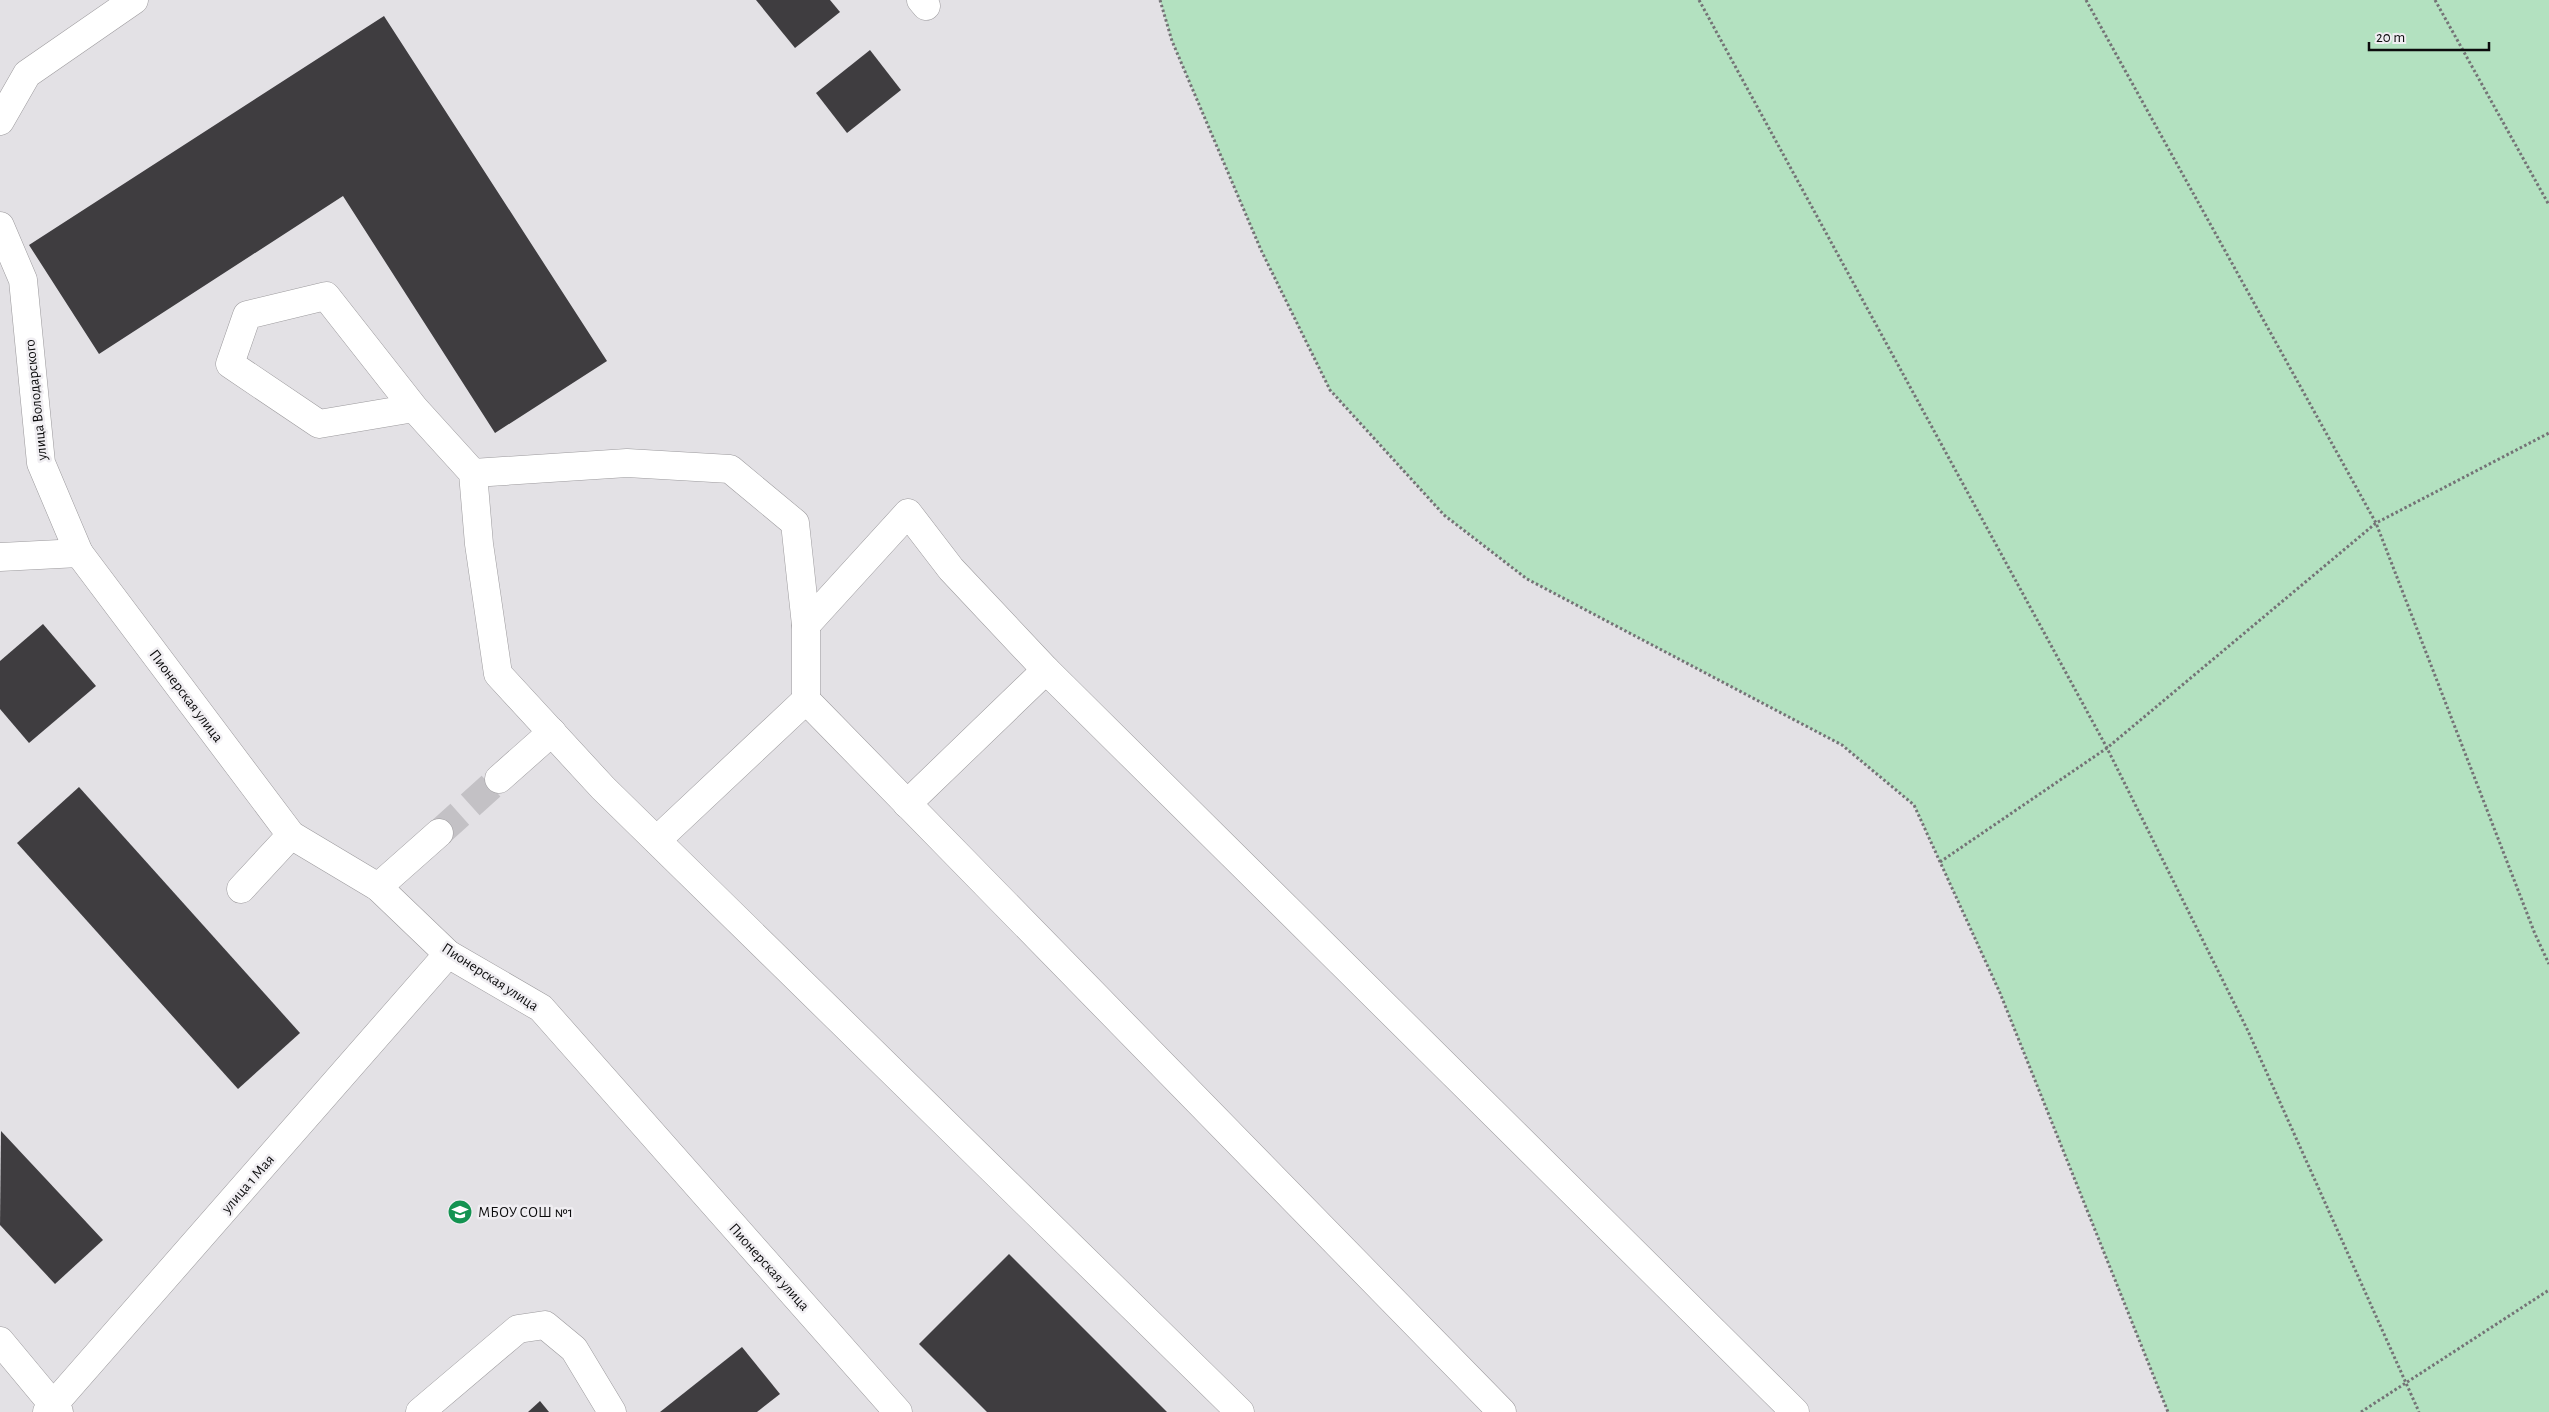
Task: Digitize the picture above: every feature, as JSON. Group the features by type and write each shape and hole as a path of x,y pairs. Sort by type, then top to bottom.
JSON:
{"street":[{"path":"0,121 27,74 134,0"},
{"name":"улица Володарского","path":"0,226 23,280 41,463 79,553"},
{"path":"0,260 23,280"},
{"path":"414,408 319,424 230,364 247,316 326,296 414,408 473,473 479,544 498,674 603,788 1240,1412"},
{"path":"473,473 627,463 730,469 795,523 806,625 806,700 1502,1412"},
{"path":"806,625 908,513 952,569 1046,670 1795,1412"},
{"path":"0,557 79,553"},
{"name":"Пионерская улица","path":"79,553 291,836 378,886 448,954 541,1008 898,1412"},
{"path":"907,804 1046,670"},
{"path":"656,840 806,700"},
{"path":"499,779 552,732"},
{"path":"378,886 439,832"},
{"path":"241,889 291,836"},
{"name":"улица 1 Мая","path":"53,1410 448,954"},
{"path":"420,1412 518,1329 545,1325 574,1349 612,1412"},
{"path":"0,1341 53,1410"}],"path":[{"path":"1160,0 1172,41 1261,250 1330,390 1444,515 1527,579 1842,746 1914,806 2000,992 2168,1412"},
{"path":"1699,0 2107,748 2248,1030 2418,1412"},
{"path":"2086,0 2376,523 2535,934 2549,964"},
{"path":"2435,0 2549,205"},
{"path":"1940,862 2107,748 2376,523 2549,433"},
{"path":"2361,1412 2549,1290"}],"green space":[{"path":"1160,0 2549,0 2549,1412 2168,1412 2000,993 1914,805 1842,745 1527,579 1444,515 1330,390 1261,250 1172,41"}],"building":[{"path":"756,0 830,0 840,12 795,48"},
{"path":"384,16 607,361 495,433 343,196 99,354 29,245"},
{"path":"870,50 901,90 847,133 816,93"},
{"path":"43,624 96,686 29,743 0,709 0,661"},
{"path":"79,787 300,1033 238,1089 17,843"},
{"path":"1,1131 103,1240 55,1284 0,1225"},
{"path":"1009,1254 1167,1412 987,1412 919,1344"},
{"path":"742,1347 780,1394 757,1412 660,1412"},
{"path":"540,1401 549,1412 528,1412"}],"tunnel":[{"path":"439,833 499,779"}],"place":[{"name":"МБОУ СОШ №1","path":"460,1212"}]}
